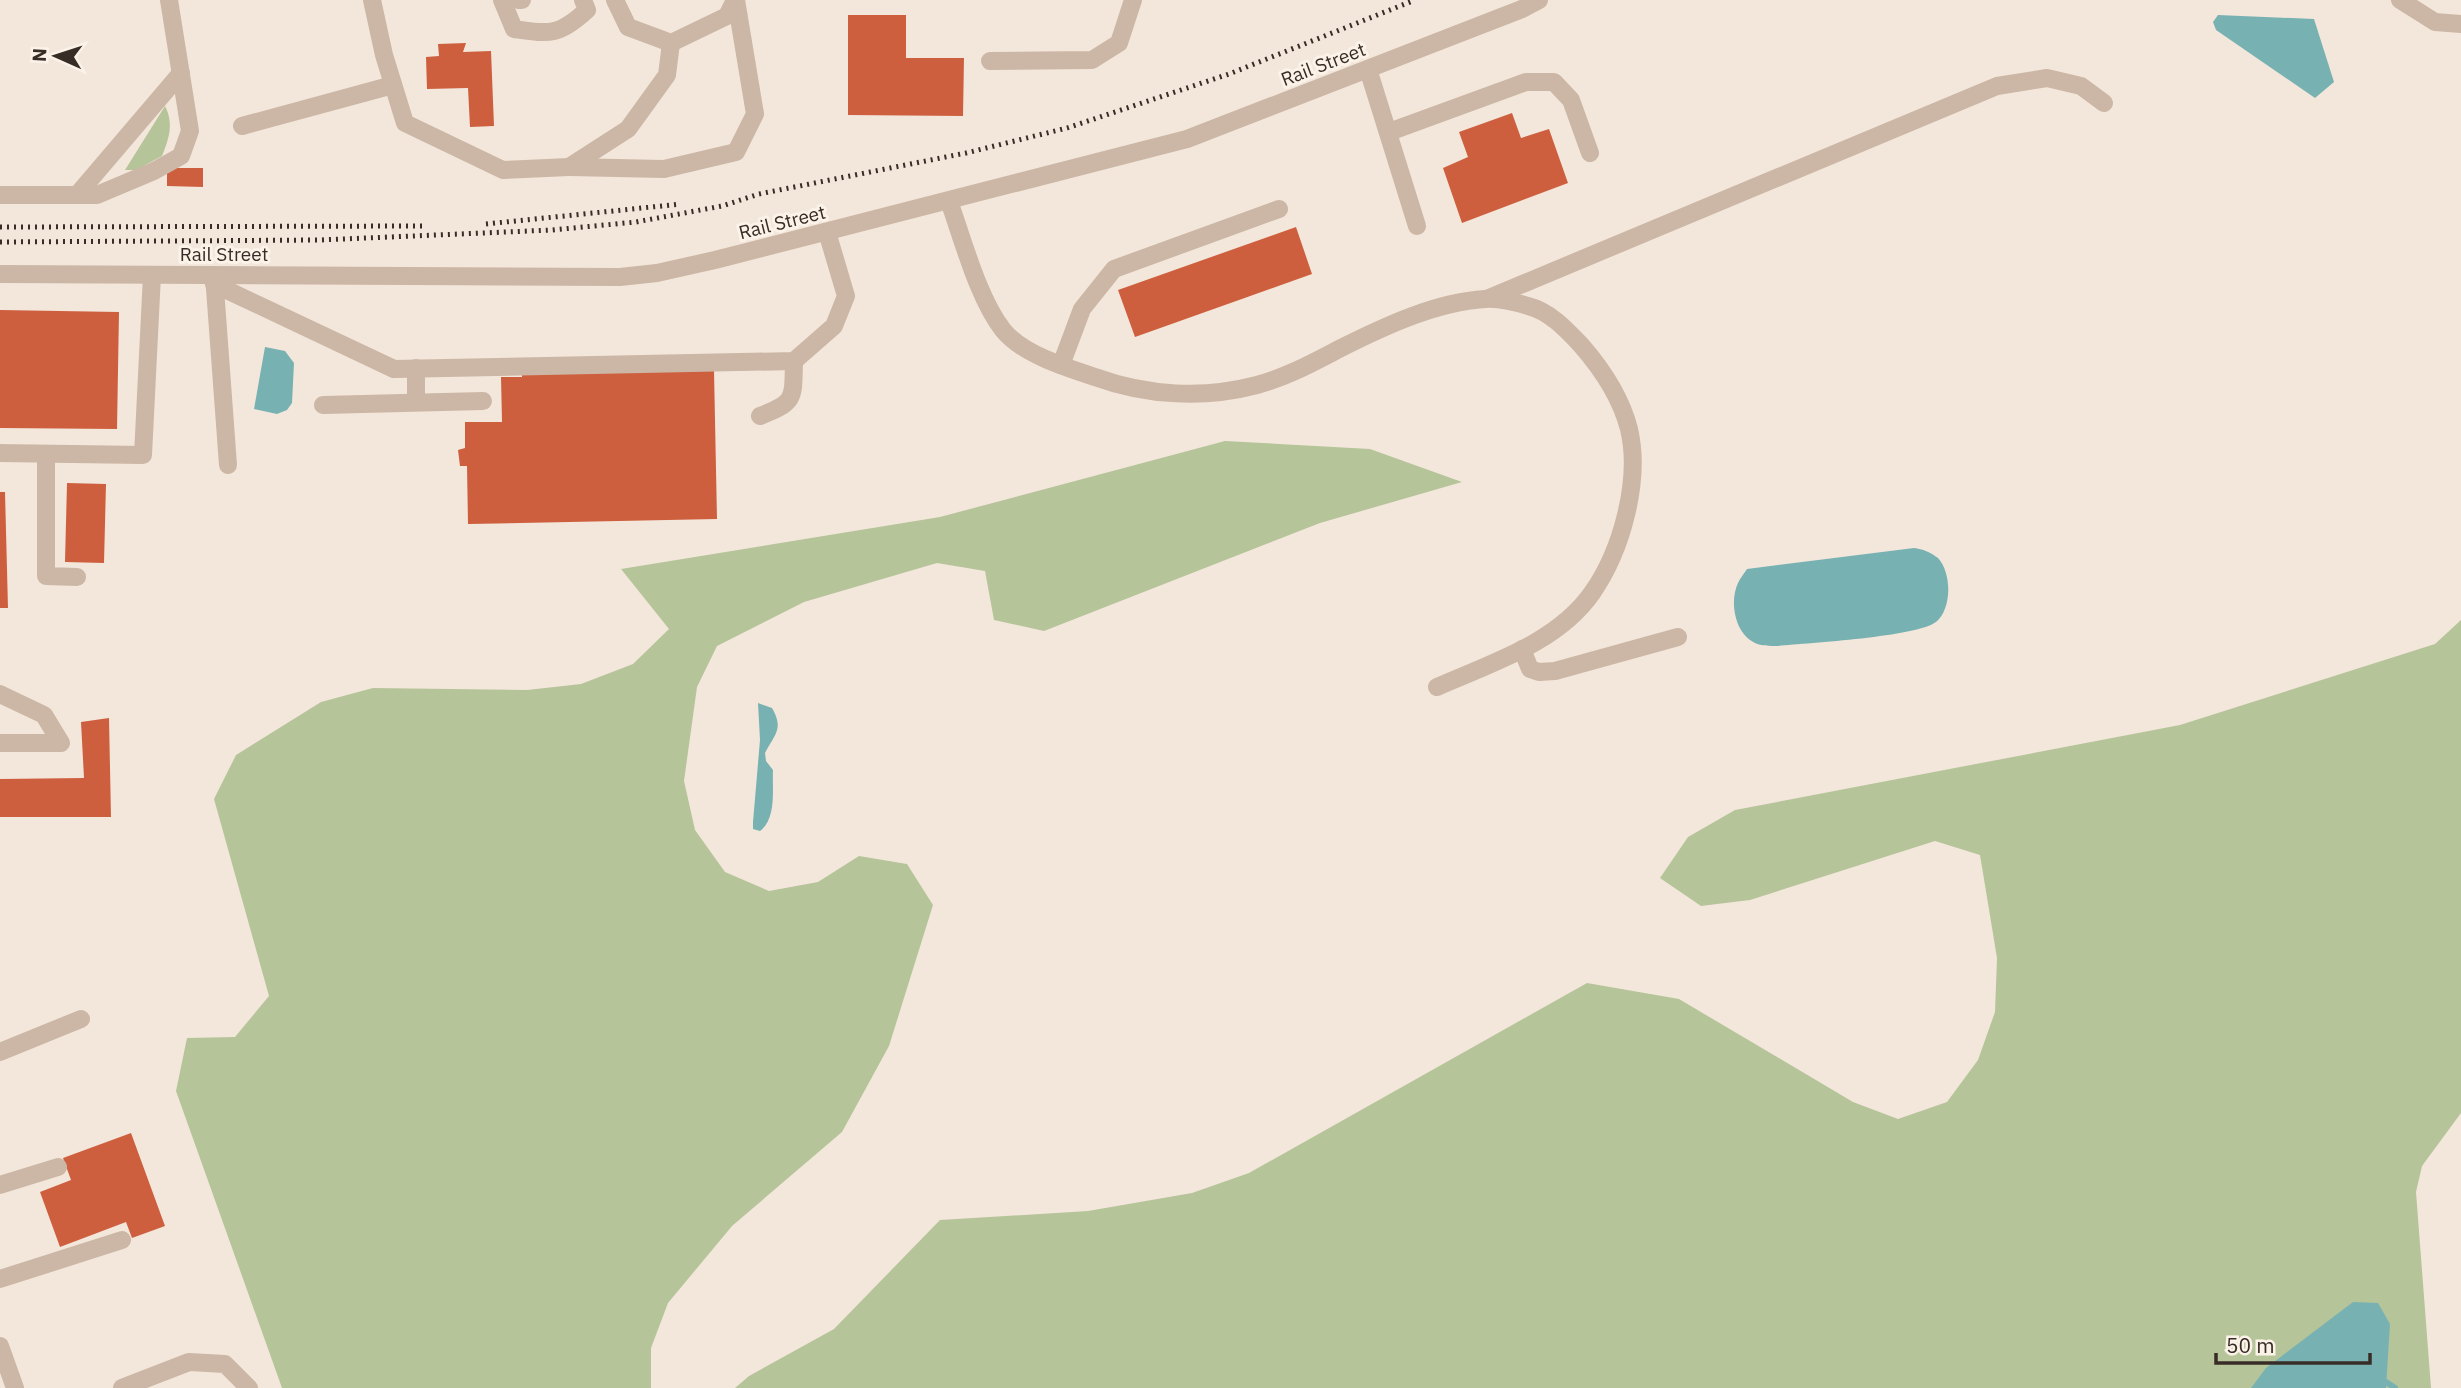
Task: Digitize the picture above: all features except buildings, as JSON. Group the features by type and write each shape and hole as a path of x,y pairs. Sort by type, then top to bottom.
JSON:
{"street":[{"path":"0,195 97,195 154,171 181,156 190,131 169,0"},
{"path":"372,0 405,123 503,170 569,167 664,169 736,152 755,114 735,0"},
{"path":"502,0 514,29 547,34 569,26 587,10 583,0"},
{"path":"615,0 628,27 671,43 727,16 735,0"},
{"path":"990,61 1092,60 1119,43 1133,0"},
{"name":"Rail Street","path":"0,274 152,275 214,279 621,277 657,273 1187,139 1522,9 1539,0"},
{"path":"2400,0 2435,22 2461,24"},
{"path":"569,167 628,130 667,75 671,43"},
{"path":"1368,69 1417,226"},
{"path":"77,195 181,73"},
{"path":"949,201 973,271 1004,331 1020,345 1061,365 1111,383 1156,393 1208,394 1257,385 1305,368 1344,347 1414,316 1453,304 1489,298 1997,86 2047,78 2081,86 2104,103"},
{"path":"1389,132 1526,82 1554,82 1571,100 1590,153"},
{"path":"242,126 393,85"},
{"path":"1061,365 1082,309 1114,269 1279,209"},
{"path":"214,279 394,369 794,362 834,326 846,296 827,232"},
{"path":"0,453 144,455 152,275"},
{"path":"214,279 228,465"},
{"path":"1437,687 1556,630 1592,593 1613,554 1628,511 1633,472 1629,430 1611,385 1592,357 1562,325 1531,306 1489,298"},
{"path":"760,416 783,407 790,399 794,362"},
{"path":"416,368 416,402"},
{"path":"323,405 483,401"},
{"path":"46,454 46,576 77,577"},
{"path":"1521,649 1530,670 1547,671 1678,637"},
{"path":"0,694 44,715 61,743 0,743"},
{"path":"0,1052 81,1019"},
{"path":"0,1185 58,1167"},
{"path":"0,1279 122,1240"},
{"path":"0,1346 15,1388"},
{"path":"122,1388 189,1362 225,1364 249,1388"}],"green space":[{"path":"165,106 169,131 162,156 136,170 125,170"},
{"path":"1225,441 1370,449 1462,482 1320,523 1044,631 994,620 985,571 937,563 804,602 717,646 697,687 684,781 695,830 725,872 769,891 818,882 859,856 907,864 933,905 889,1046 842,1132 732,1226 668,1303 651,1348 651,1388 282,1388 176,1091 187,1038 235,1037 269,996 214,799 236,755 321,702 373,688 527,690 581,684 633,664 669,629 621,569 940,517"},
{"path":"2461,620 2461,1113 2422,1166 2416,1192 2431,1388 735,1388 749,1376 834,1329 940,1220 1088,1211 1192,1193 1249,1173 1587,983 1679,999 1853,1102 1898,1119 1947,1102 1978,1060 1995,1012 1997,958 1980,855 1935,841 1750,900 1701,906 1660,878 1688,837 1735,810 2180,725 2435,644"}],"water":[{"path":"2218,15 2314,19 2334,82 2315,98 2216,30 2213,22"},
{"path":"265,347 285,351 294,363 292,403 287,410 277,414 254,409"},
{"path":"1914,548 1938,558 1948,581 1945,609 1936,622 1925,627 1861,638 1774,646 1748,639 1738,625 1734,608 1735,591 1747,569"},
{"path":"758,703 772,708 778,726 765,753 766,761 773,770 772,803 769,819 760,831 753,829 760,740"},
{"path":"2353,1302 2378,1303 2390,1324 2386,1388 2251,1388 2266,1368"}],"waterway":[{"path":"2386,1382 2395,1388"}],"railway":[{"path":"0,242 320,240 552,230 636,222 722,206 759,194 966,153 1067,128 1229,74 1415,0"},
{"path":"486,224 681,204"},
{"path":"0,227 423,226"}]}
